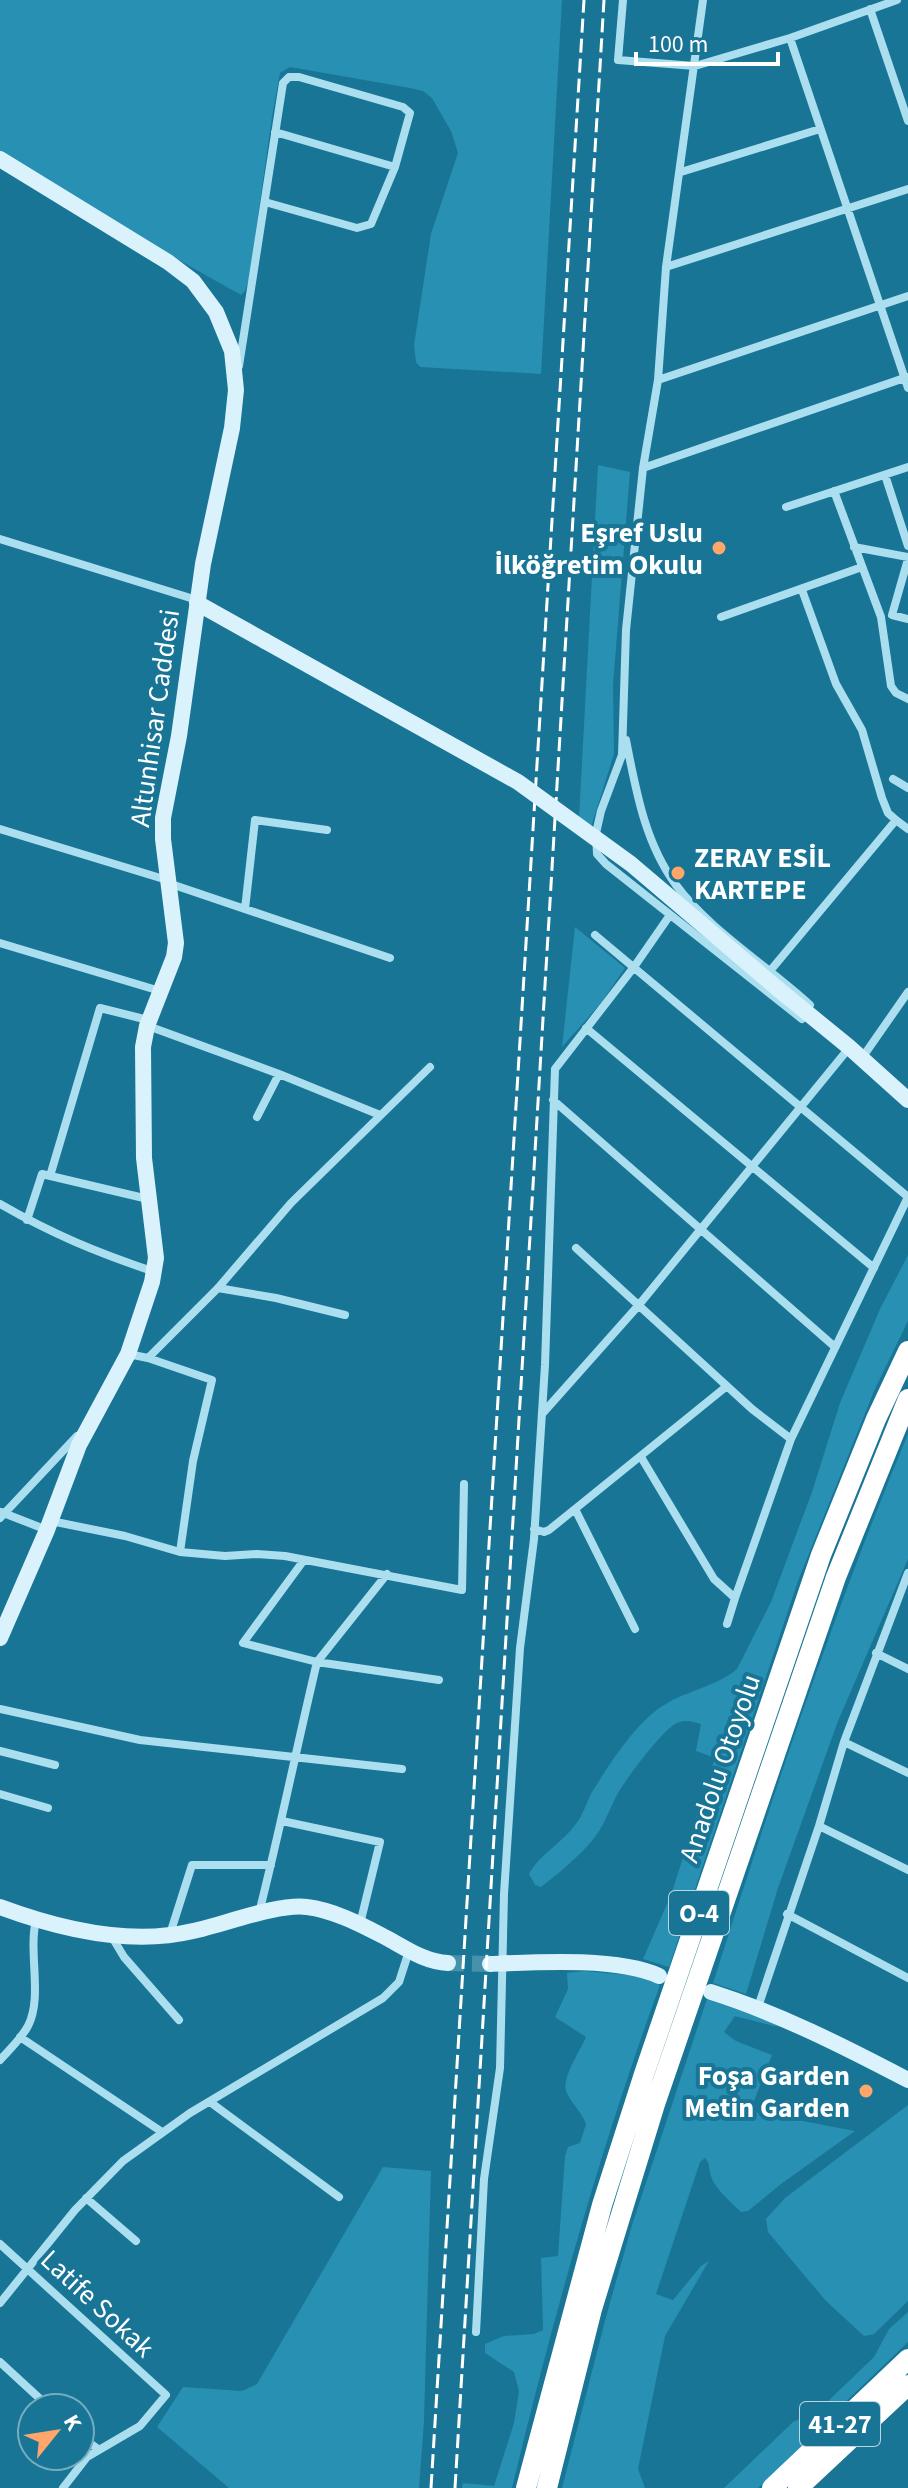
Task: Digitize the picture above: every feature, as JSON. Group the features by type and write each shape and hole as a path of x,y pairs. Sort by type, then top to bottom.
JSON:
{"highway":[{"name":"Anadolu Otoyolu","path":"526,2488 582,2277 636,2099 821,1555 876,1419 908,1351"},
{"name":"Anadolu Otoyolu","path":"547,2488 592,2309 655,2104 836,1577 908,1399"},
{"name":"41-27","path":"772,2488 908,2359"},
{"path":"805,2486 907,2389"}],"street":[{"path":"623,0 618,60 695,66 790,38 897,0"},
{"path":"703,0 666,267 658,380 643,468 625,653 624,728 619,766 598,821 597,854 788,1008 856,1053"},
{"path":"870,9 908,121"},
{"path":"643,468 907,381 790,38"},
{"path":"236,390 283,83 289,77 309,80 408,110 411,116 395,167 371,224 357,228 347,226 265,202"},
{"path":"681,172 820,129"},
{"path":"275,132 395,167"},
{"name":"Altunhisar Caddesi","path":"0,159 168,262 193,281 226,331 232,351 236,390 232,428 197,601 179,736 163,818 176,943 174,957 148,1023 143,1047 142,1099 148,1199 156,1247 155,1272 128,1354 89,1423 49,1526 0,1638"},
{"path":"666,267 908,189"},
{"path":"658,380 908,296"},
{"path":"786,507 908,467"},
{"path":"885,475 908,546"},
{"path":"834,491 881,617 891,686 896,693 908,699"},
{"path":"0,539 197,601 518,782 631,864 908,1100"},
{"path":"854,547 908,558 892,615"},
{"path":"721,617 862,567"},
{"path":"802,590 836,684 862,730 886,808 908,829"},
{"path":"881,617 892,615 908,619"},
{"path":"624,728 646,825 671,878 701,912 821,1017 856,1053"},
{"path":"893,779 908,788"},
{"path":"245,909 255,820 327,830"},
{"path":"770,971 896,820"},
{"path":"0,829 168,882 390,958"},
{"path":"476,2332 484,2179 500,2068 497,1964 520,1648 534,1529 542,1414 555,1069 670,915"},
{"path":"595,935 908,1197 791,1439 727,1624"},
{"path":"0,943 161,991"},
{"path":"542,1414 638,1306 802,1107 856,1053 908,992"},
{"path":"50,1176 100,1008 148,1023 380,1115"},
{"path":"586,1028 874,1268"},
{"path":"148,1358 218,1288 291,1203 430,1067"},
{"path":"257,1117 279,1074"},
{"path":"553,1100 835,1347"},
{"path":"27,1220 42,1174 148,1199"},
{"path":"0,1204 93,1251 155,1272"},
{"path":"576,1248 727,1386 791,1439"},
{"path":"218,1288 345,1315"},
{"path":"128,1354 212,1380 193,1461 180,1552"},
{"path":"534,1529 544,1532 727,1386"},
{"path":"1,1514 89,1423"},
{"path":"641,1457 714,1579 735,1598"},
{"path":"1,1514 49,1526 125,1536 180,1552 225,1556 271,1554 462,1590 464,1484"},
{"path":"575,1509 635,1629"},
{"path":"304,1560 243,1643 317,1662 439,1680"},
{"path":"259,1914 317,1662 387,1574"},
{"path":"758,2007 844,1742 908,1574"},
{"path":"876,1653 908,1669"},
{"path":"0,1709 140,1740 402,1769"},
{"path":"844,1742 908,1773"},
{"path":"0,1751 55,1765"},
{"path":"0,1794 48,1808"},
{"path":"282,1821 380,1842 360,1925"},
{"path":"819,1826 905,1869 908,1856"},
{"path":"170,1935 192,1865 271,1865"},
{"path":"0,1907 36,1920 110,1934 140,1936 170,1935 301,1906 332,1913 427,1960 448,1963"},
{"path":"787,1914 908,1978"},
{"path":"0,2060 29,2023 33,2006 32,1948 36,1920"},
{"path":"110,1934 124,1957 179,2020"},
{"path":"0,2303 86,2198 123,2161 162,2132 383,1998 399,1982 409,1950"},
{"path":"497,1964 616,1966 645,1970 659,1976"},
{"path":"711,1992 758,2007 819,2034 908,2080"},
{"path":"20,2037 162,2132"},
{"path":"210,2102 339,2197"},
{"path":"86,2198 136,2241"},
{"name":"Latife Sokak","path":"0,2244 166,2395 140,2426 98,2449"},
{"path":"0,2362 33,2392"},
{"path":"63,2488 87,2457 98,2449"}],"shaded area":[{"path":"0,0 562,0 541,374 420,367 416,362 414,345 431,234 458,153 451,131 432,98 423,91 290,67 280,73 249,280 241,295 0,153"},
{"path":"598,465 630,472 613,685 614,754 591,827 579,818"},
{"path":"575,927 625,968 601,1003 562,1047"},
{"path":"908,1255 908,1321 874,1391 798,1581 669,1967 643,1959 671,1895 715,1758 696,1751 701,1724 680,1722 663,1734 622,1786 596,1836 567,1866 541,1887 535,1885 529,1874 578,1821 606,1770 641,1724 661,1707 737,1669 771,1602 812,1492 840,1403 880,1309"},
{"path":"908,1434 908,1559 838,1721 778,1888 746,1994 713,1983 804,1706"},
{"path":"584,1971 639,1976 660,1985 617,2109 579,2234 512,2488 462,2488 463,2483 494,2486 514,2423 519,2391 514,2372 485,2353 485,2344 504,2336 534,2334 543,2330 541,2258 558,2256 565,2156 568,2147 580,2143 586,2124 565,2085 586,2037 555,2017 568,1989 567,1973"},
{"path":"707,1999 788,2027 735,2016 724,2032 736,2041 772,2055 750,2111 855,2131 748,2211 741,2212 720,2191 705,2158 700,2162 656,2294 673,2300 701,2266 709,2261 665,2336 638,2469 645,2488 562,2488 632,2225"},
{"path":"908,2105 908,2301 874,2334 864,2336 826,2301 768,2232 766,2219 785,2198"},
{"path":"383,2167 431,2171 424,2421 419,2488 229,2488 157,2427 183,2387 242,2391 257,2384"},
{"path":"908,2312 908,2342 838,2409 824,2415 819,2413 874,2357 889,2329"},
{"path":"806,2416 814,2425 812,2437 758,2488 724,2488 793,2422"}],"tunnel":[{"path":"448,1963 490,1964"}],"railway":[{"path":"431,2488 584,0"},
{"path":"455,2488 604,0"}],"place":[{"name":"Eşref Uslu İlköğretim Okulu","path":"719,548"},
{"name":"ZERAY ESİL KARTEPE","path":"678,873"},
{"name":"Foşa Garden Metin Garden","path":"866,2091"}]}
